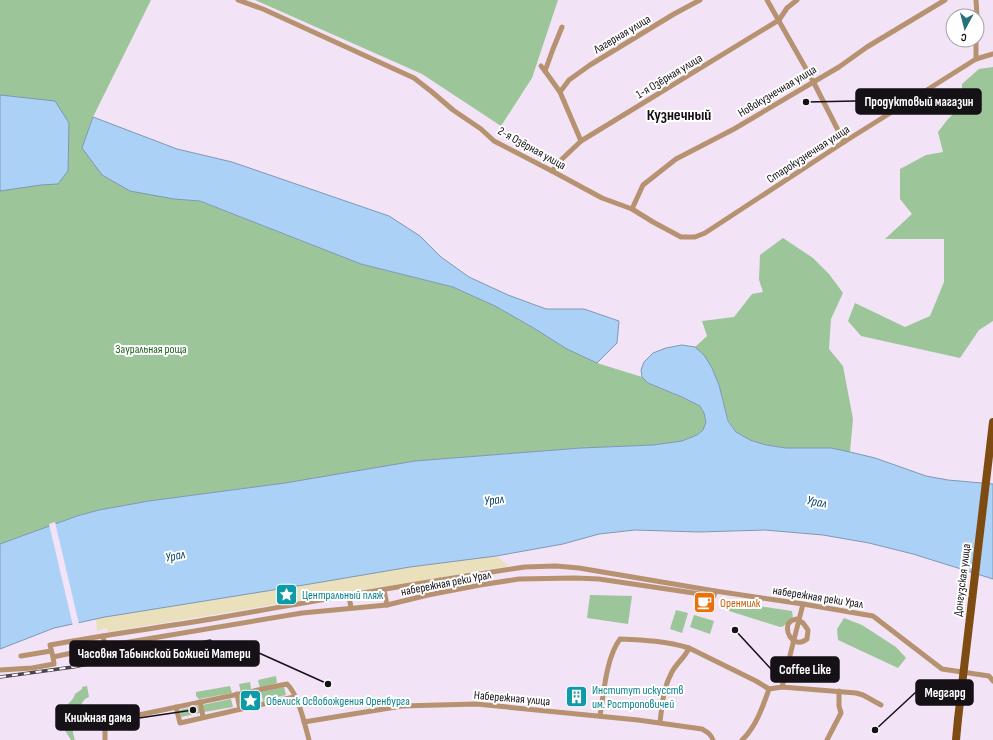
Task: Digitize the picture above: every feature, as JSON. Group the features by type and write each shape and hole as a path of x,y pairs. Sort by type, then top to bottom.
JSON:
{"main road":[{"name":"Донгузская улица","path":"956,740 993,422"}],"street":[{"name":"2-я Озёрная улица","path":"238,0 263,9 414,78 453,110 481,129 494,142 602,198 632,209"},
{"name":"Лагерная улица","path":"560,92 569,80 590,65 700,0"},
{"path":"767,0 813,81 844,142"},
{"name":"1-я Озёрная улица","path":"552,171 581,141 779,20 787,8 797,0"},
{"name":"Новокузнечная улица","path":"632,209 643,185 676,159 734,129 839,67 867,47 945,0"},
{"path":"545,71 562,27"},
{"path":"976,48 976,60"},
{"name":"Старокузнечная улица","path":"632,209 681,237 695,237 705,233 844,142 976,60 993,54"},
{"path":"541,66 560,92 581,141"},
{"name":"набережная реки Урал","path":"21,656 51,651 50,646 103,636 478,574 525,567 556,566 579,568 873,616 942,670 989,676 993,681"},
{"path":"518,568 519,579"},
{"path":"478,574 480,585"},
{"name":"набережная реки Урал","path":"0,670 32,668 54,664 52,657 105,646 302,613 387,605 442,592 519,579 599,579 714,596 715,590"},
{"path":"440,580 442,592"},
{"path":"384,590 387,605"},
{"path":"349,596 351,608"},
{"path":"782,687 803,604"},
{"path":"269,609 271,618"},
{"path":"222,617 224,627"},
{"path":"796,619 805,625 808,630 807,639 800,642 794,641 789,637 787,632 788,624 796,619"},
{"path":"142,630 144,640"},
{"path":"103,636 105,646"},
{"path":"600,716 606,678 616,645 620,639 669,643 689,648 769,689 782,687 863,695 881,705"},
{"path":"660,722 663,694 671,673 687,653 689,648"},
{"path":"51,651 52,657"},
{"path":"105,740 105,722 286,684 291,688 301,711 309,740"},
{"path":"742,740 747,735 756,719 769,689"},
{"path":"255,691 258,705"},
{"path":"827,740 841,713 838,706 840,692"},
{"path":"237,694 240,709"},
{"path":"176,707 180,723 294,697"},
{"path":"200,702 204,717"},
{"name":"Набережная улица","path":"304,722 402,706 476,704 660,722 702,729 708,732 713,740"}],"green space":[{"name":"Зауральная роща","path":"0,0 151,0 93,117 82,148 174,199 200,201 361,264 453,287 495,306 567,349 597,363 642,377 648,383 700,406 704,413 706,422 703,430 697,435 682,441 653,445 581,448 415,461 285,483 149,501 99,510 77,516 0,544"},
{"path":"255,0 558,0 532,78 501,126 422,74"},
{"path":"993,67 993,321 979,330 960,358 861,336 848,321 855,303 905,327 930,316 944,282 944,239 885,239 912,214 900,199 900,169 926,155 943,152 938,132 962,105 962,84 979,69"},
{"path":"783,238 813,258 829,274 843,293 831,319 829,349 843,366 853,419 850,452 831,448 786,448 766,445 750,440 736,432 728,420 719,385 712,368 704,355 695,347 707,336 702,321 734,317 752,294 763,292 759,280 760,255"},
{"path":"590,595 632,596 628,624 587,618"},
{"path":"727,601 792,611 793,618 784,626 780,627 726,610"},
{"path":"676,610 688,613 682,633 670,629"},
{"path":"694,615 714,621 710,634 690,627"},
{"path":"844,618 862,625 896,647 906,658 898,668 838,640 837,629"},
{"path":"276,676 277,683 260,688 258,680"},
{"path":"250,682 251,689 241,692 239,684"},
{"path":"87,686 89,697 82,703 80,713 73,723 75,740 71,740 63,726 61,719 62,715 75,694 82,689 82,687"},
{"path":"230,686 232,693 199,699 196,696 196,692"},
{"path":"284,687 286,695 263,701 261,692"},
{"path":"231,699 233,707 204,712 202,705"},
{"path":"198,706 200,713 181,717 180,710"}],"sand":[{"name":"Центральный пляж","path":"496,556 509,566 108,632 107,628 97,631 96,618 410,567"}],"water":[{"path":"0,95 55,101 69,123 68,171 58,184 0,191"},
{"path":"93,117 177,149 232,162 389,216 420,236 441,257 469,277 508,295 546,309 584,309 619,321 617,343 597,363 567,349 495,306 453,287 361,264 200,201 174,199 130,191 102,175 82,148"},
{"name":"Урал","path":"682,345 695,347 704,355 712,368 719,385 728,421 736,432 750,440 766,445 786,448 831,448 875,458 926,476 948,480 993,484 993,579 913,554 869,543 823,535 765,530 699,532 635,530 599,534 563,544 496,556 410,567 105,617 54,628 0,649 0,544 77,516 99,510 149,501 285,483 415,461 581,448 653,445 682,441 697,435 703,430 706,422 704,413 700,406 648,383 642,377 641,370 644,362 653,353 666,348"}],"pier":[{"path":"55,522 79,624 73,626 49,524"}],"railway":[{"path":"0,677 135,658 210,641"}],"place":[{"name":"Продуктовый магазин","path":"806,102"},
{"name":"Центральный пляж","path":"287,595"},
{"name":"Оренмилк","path":"705,603"},
{"name":"Coffee Like","path":"735,630"},
{"name":"Часовня Табынской Божией Матери","path":"328,684"},
{"name":"Институт искусств им. Ростроповичей","path":"577,697"},
{"name":"Обелиск Освобождения Оренбурга","path":"250,701"},
{"name":"Книжная дама","path":"193,710"},
{"name":"Медгард","path":"875,730"}],"district":[{"name":"Кузнечный","path":"679,114"}]}
